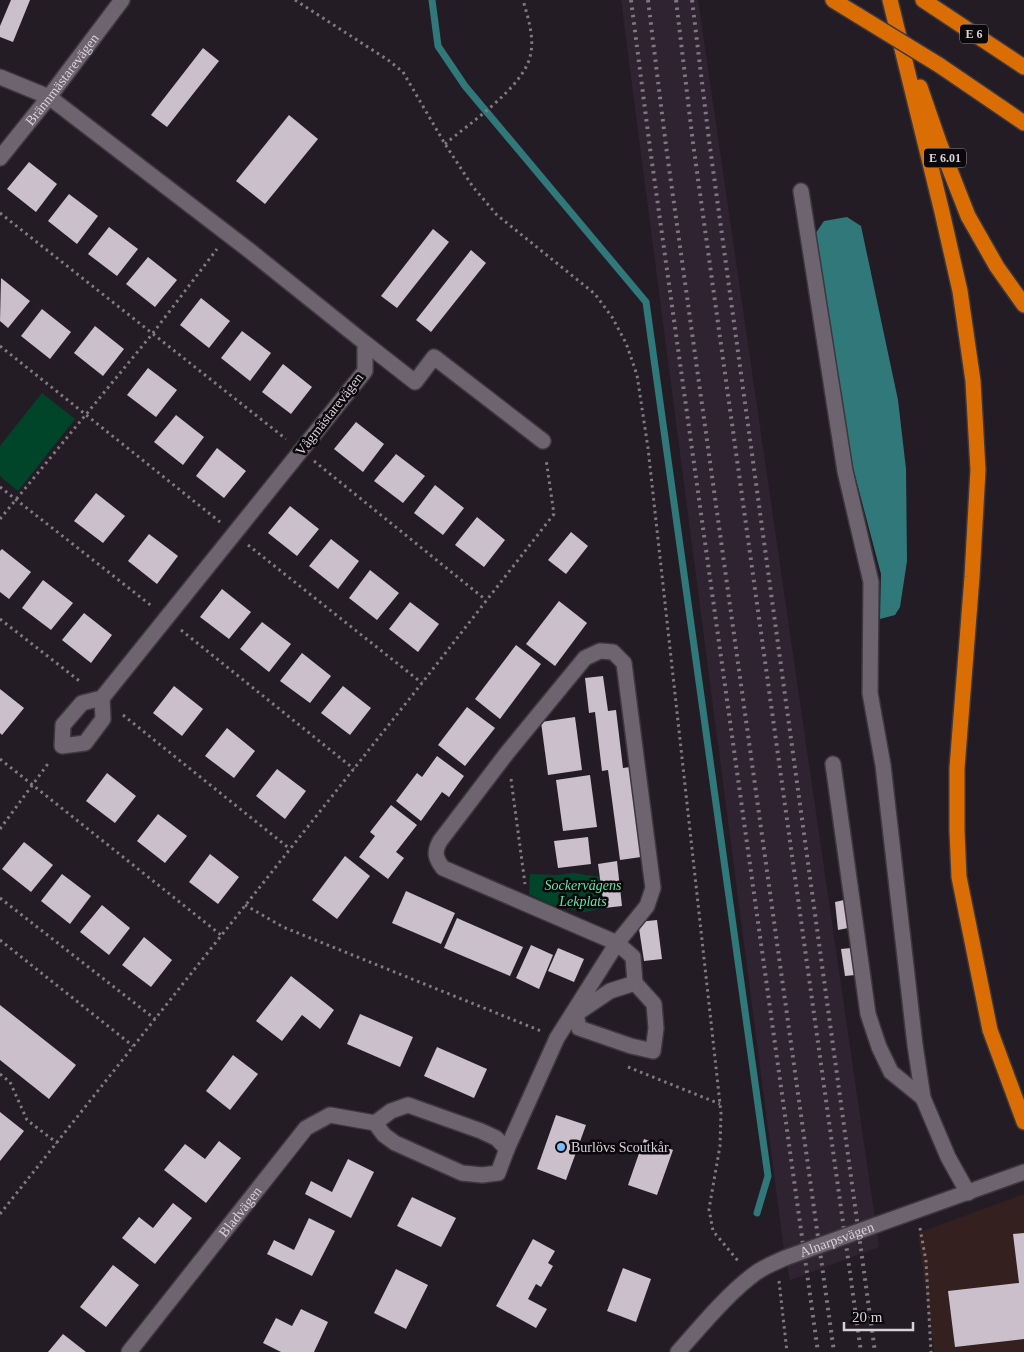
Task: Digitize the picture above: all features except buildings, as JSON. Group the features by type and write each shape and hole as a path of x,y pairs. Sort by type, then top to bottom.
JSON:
{"highway":[{"path":"834,0 939,65 1024,123"},
{"path":"891,0 958,282 974,381 978,470 972,578 957,768 959,877 990,1030 1024,1122"},
{"name":"E 6.01","path":"891,0 939,142 968,216 997,267 1024,305"},
{"name":"E 6","path":"923,0 1024,67"}],"street":[{"name":"Brännmästarevägen","path":"0,158 49,97 122,0"},
{"path":"0,77 49,97 228,234 415,382 434,357 543,441"},
{"path":"801,191 845,471 871,582 870,694 883,765 923,1098 948,1157 968,1193"},
{"name":"Vågmästarevägen","path":"102,698 365,370 365,343"},
{"path":"507,1149 496,1138 481,1131 408,1105 390,1111 375,1123 384,1135 395,1143 462,1173 482,1175 498,1173 557,1038 617,943 647,906 653,888 624,663 613,652 600,651 585,658 507,753 440,841 435,855 443,868 617,943 634,957 635,983 654,1004 656,1028 653,1051 631,1046 579,1028 576,1014 610,991 635,983"},
{"path":"102,698 103,719 85,743 62,746 63,725 82,703 102,698"},
{"path":"832,764 868,1014 879,1047 891,1072 923,1098"},
{"name":"Bladvägen","path":"129,1352 306,1128 330,1115 375,1123"},
{"name":"Alnarpsvägen","path":"678,1352 710,1317 752,1277 781,1260 1024,1172"}],"path":[{"path":"295,0 388,60 403,72 445,144 473,187 497,215 595,294 612,317 626,343 637,375 648,448 720,1104 720,1146 709,1209 713,1231 752,1277"},
{"path":"445,144 514,86 524,74 530,56 531,36 522,0"},
{"path":"0,213 301,450 486,600"},
{"path":"0,520 153,333 228,234"},
{"path":"0,346 422,683"},
{"path":"0,1214 554,514 543,441"},
{"path":"0,619 290,849"},
{"path":"0,829 62,746"},
{"path":"507,753 527,903"},
{"path":"0,759 221,936"},
{"path":"0,898 155,1019"},
{"path":"245,905 283,927 557,1038"},
{"path":"0,940 133,1046"},
{"path":"620,1064 720,1104"},
{"path":"0,1074 10,1082 27,1120 56,1143"},
{"path":"917,1210 926,1261 931,1352"},
{"path":"781,1260 787,1352"}],"shaded area":[{"path":"621,0 698,0 879,1247 790,1280 785,1258"},
{"path":"1024,1194 1024,1352 934,1352 918,1233"}],"green space":[{"path":"42,393 75,419 18,491 0,476 0,446"},
{"name":"Sockervägens Lekplats","path":"573,873 600,877 604,908 584,912 549,904 529,894 530,874 557,875"}],"water":[{"path":"847,217 861,226 898,400 906,469 907,561 900,607 895,615 880,619 881,574 852,464 813,237 824,221"}],"waterway":[{"path":"432,0 438,46 465,86 646,302 768,1176 757,1213"}],"railway":[{"path":"631,0 818,1352"},
{"path":"648,0 666,146 834,1352"},
{"path":"676,0 693,143 861,1352"},
{"path":"692,0 709,140 875,1352"}],"place":[{"name":"Burlövs Scoutkår","path":"561,1147"}]}
